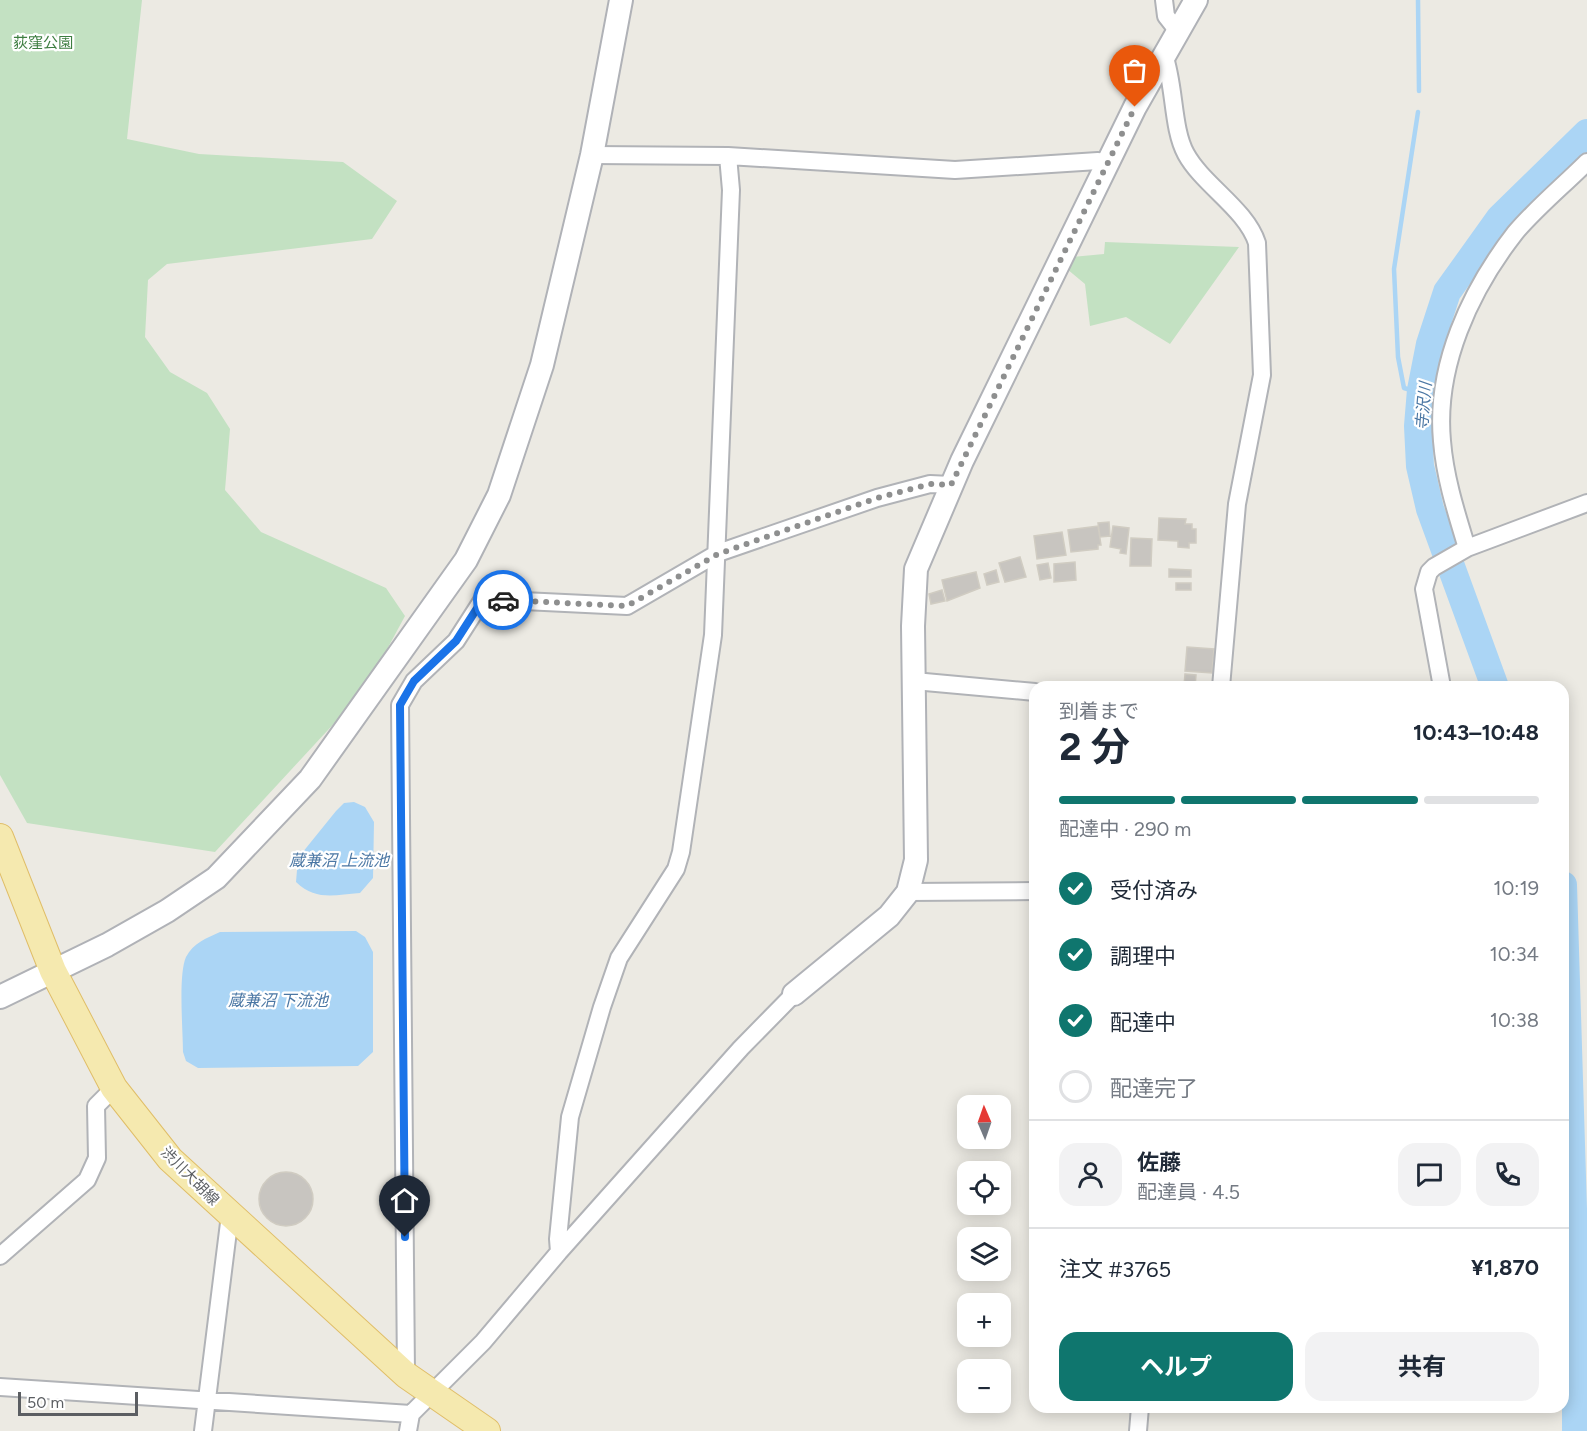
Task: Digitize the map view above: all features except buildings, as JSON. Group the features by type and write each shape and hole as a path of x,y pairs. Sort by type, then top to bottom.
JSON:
{"main road":[{"name":"渋川大胡線","path":"0,837 53,971 114,1088 170,1159 406,1375 487,1431"}],"street":[{"path":"0,997 157,917 216,878 310,779 466,560 499,495 542,364 592,155 621,0"},
{"path":"1164,0 1166,16 1178,30"},
{"path":"0,1386 207,1401 409,1423 741,1048 794,994 878,928 908,892 916,860 914,681 916,568 951,485 1108,164 1164,55 1196,0"},
{"path":"1164,55 1171,73 1182,146 1191,162 1249,227 1257,243 1262,375 1237,504 1222,681"},
{"path":"592,155 728,156 955,170 1098,161 1108,164"},
{"path":"559,1252 558,1239 570,1117 602,1007 619,958 676,869 681,852 713,635 731,190 728,156"},
{"path":"1463,550 1449,490 1441,439 1444,392 1452,353 1476,292 1491,267 1517,231 1587,162"},
{"path":"406,1375 400,705 414,681 456,641 483,599 627,606 718,554 877,498 930,484 951,485"},
{"path":"1441,681 1424,589 1434,567 1463,550 1587,503"},
{"path":"392,665 414,681"},
{"path":"914,681 1029,691"},
{"path":"908,892 1029,891"},
{"path":"0,1256 87,1180 98,1158 96,1106 114,1088"},
{"path":"203,1431 230,1215"},
{"path":"1138,1431 1140,1413"}],"green space":[{"name":"荻窪公園","path":"0,0 142,0 127,139 199,154 343,162 397,201 372,239 167,264 148,280 145,337 170,372 207,393 230,429 225,490 261,532 386,588 405,616 365,690 215,852 27,823 0,775"},
{"path":"1105,242 1239,247 1170,344 1126,317 1090,326 1085,284 1067,269 1072,257 1104,254"}],"water":[{"name":"蔵兼沼 上流池","path":"354,802 365,807 374,822 373,878 360,893 326,895 303,888 296,882 298,858 344,803"},
{"name":"蔵兼沼 下流池","path":"356,931 365,937 373,952 373,1052 358,1066 198,1068 186,1061 183,1052 182,976 186,957 196,945 220,932"}],"waterway":[{"path":"1418,0 1419,91"},
{"path":"1418,112 1394,269 1398,357 1404,388 1421,393"},
{"name":"寺沢川","path":"1493,681 1430,509 1420,466 1418,426 1421,390 1430,344 1447,292 1500,218 1587,133"},
{"name":"寺沢川","path":"1569,1079 1576,1306 1576,1431"},
{"path":"1569,1304 1576,1304"},
{"path":"1569,1413 1569,1426"}],"way so far":[{"path":"503,600 627,606 718,554 877,498 930,484 951,485 1135,107"}],"route":[{"path":"405,1237 400,705 414,681 456,641 483,599 503,600"}]}
